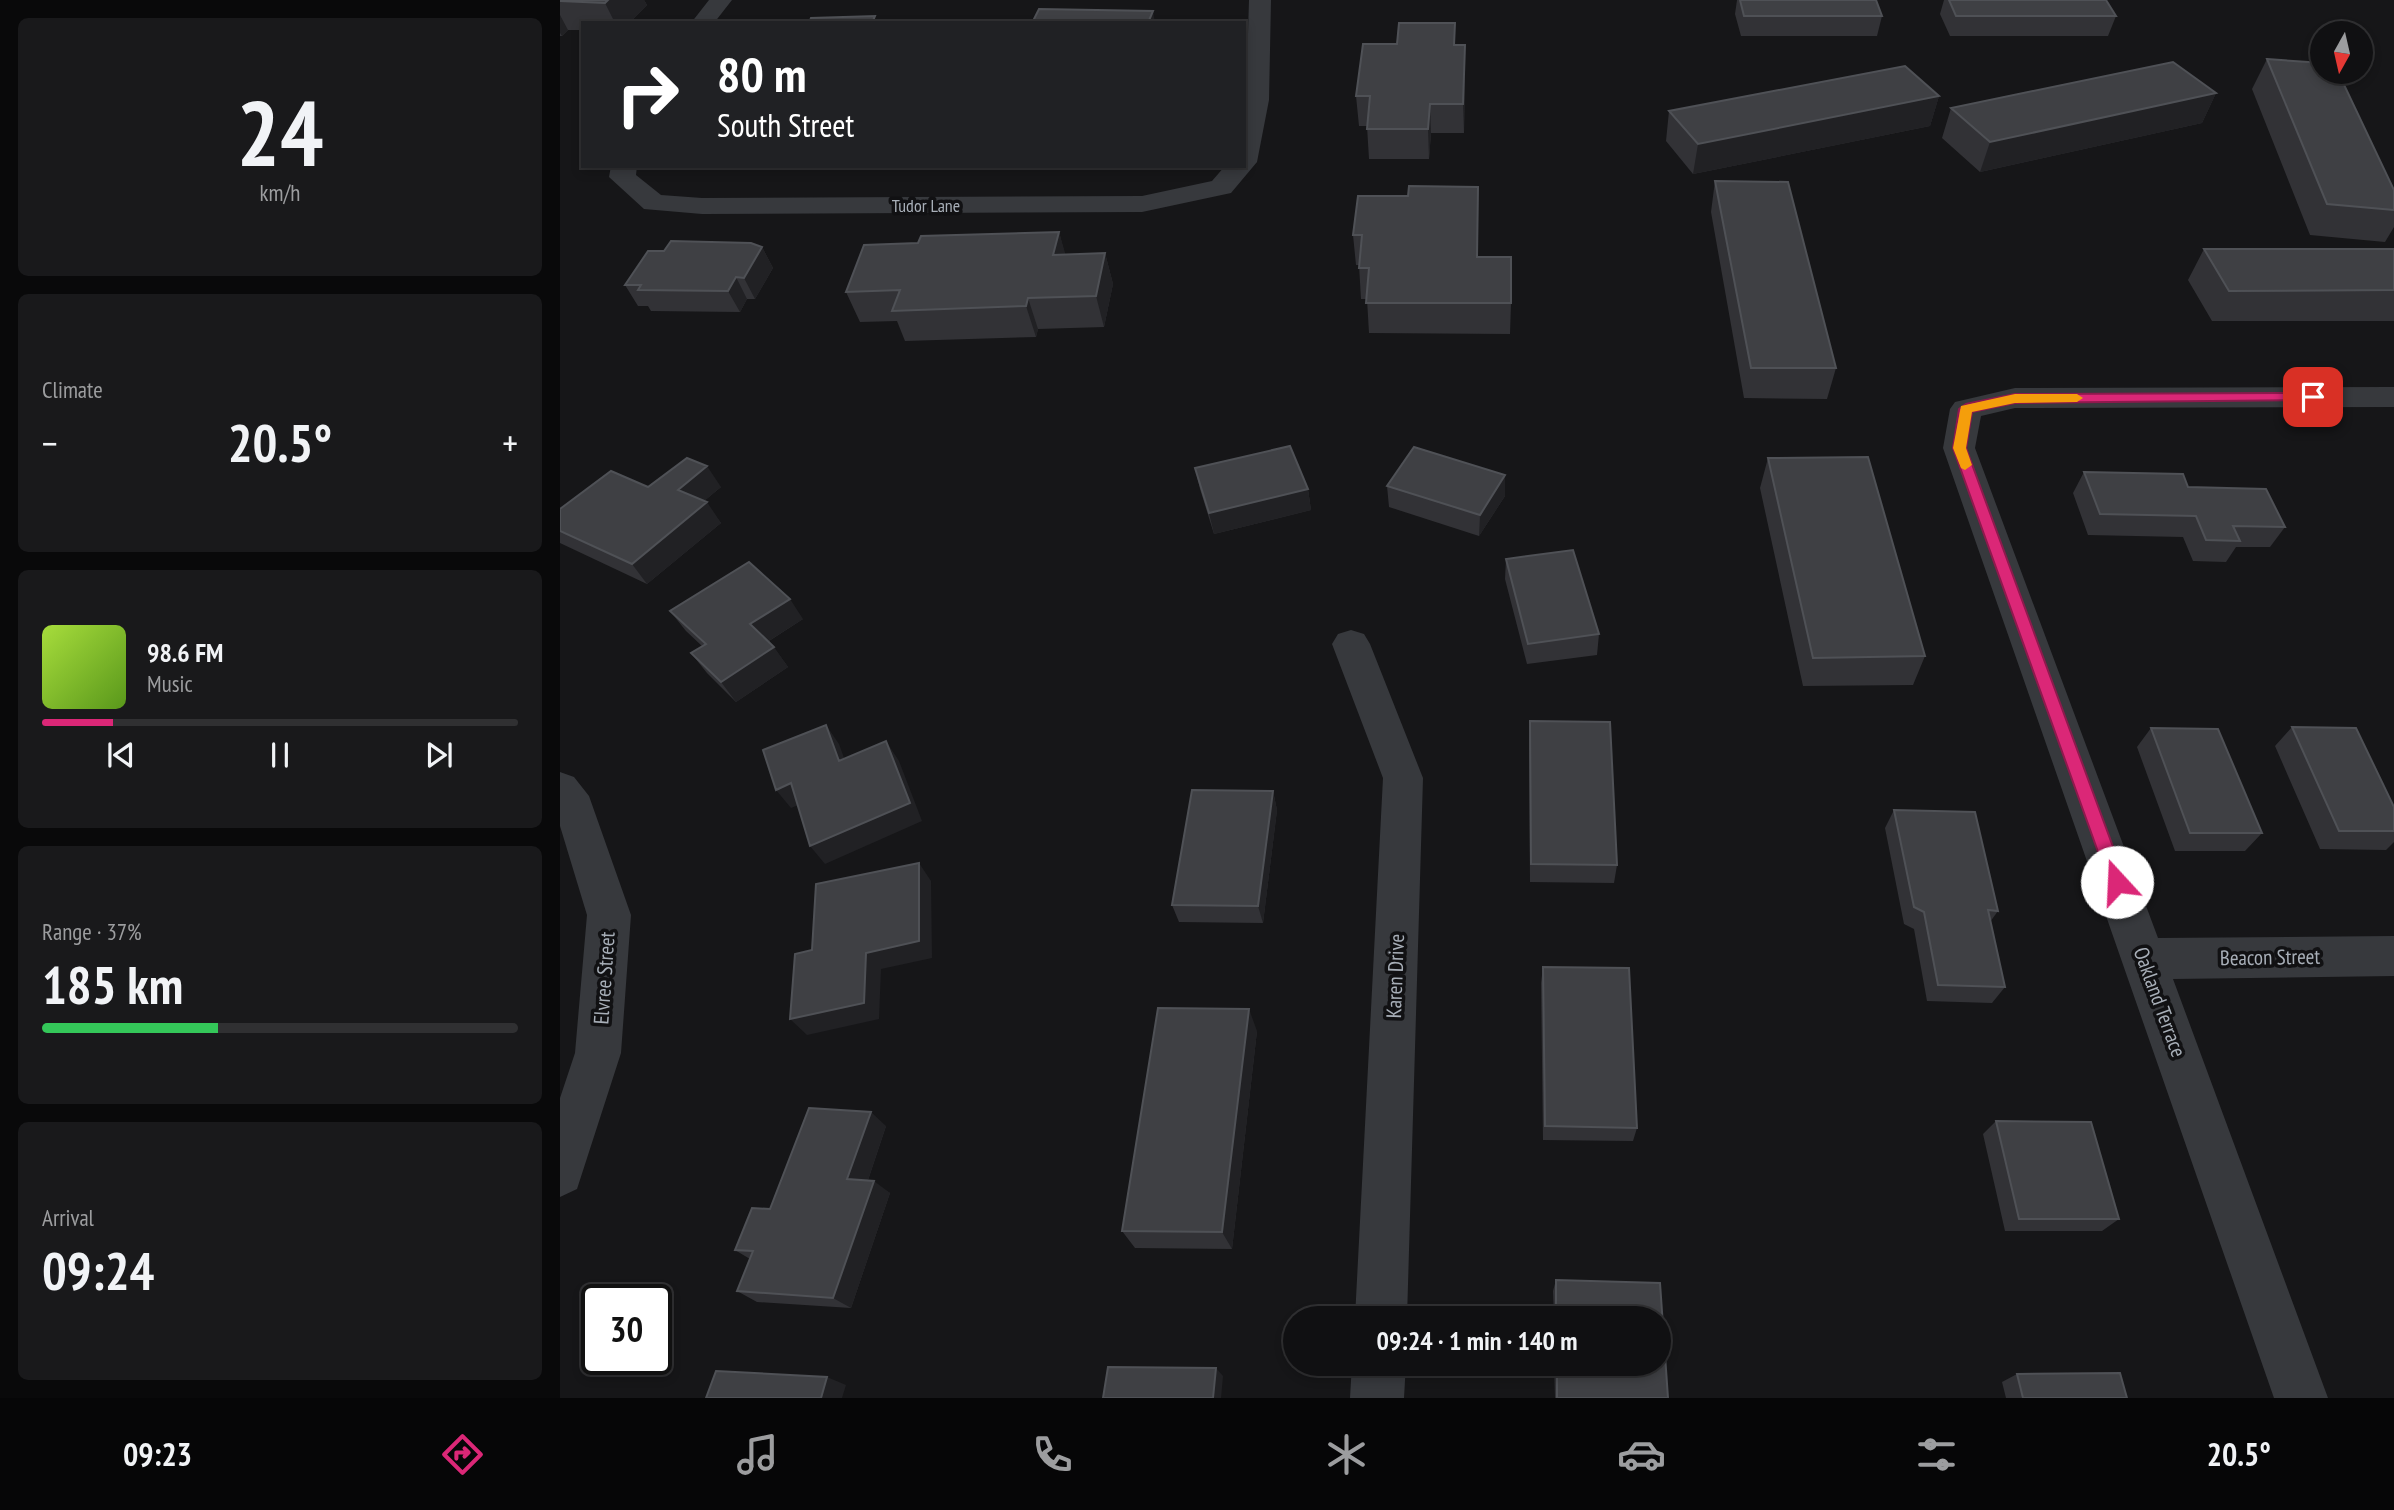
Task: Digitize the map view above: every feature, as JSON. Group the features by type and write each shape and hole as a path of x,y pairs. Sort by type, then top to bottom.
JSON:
{"street":[{"path":"704,21 721,0"},
{"path":"1246,152 1257,100 1260,0"},
{"name":"Tudor Lane","path":"624,168 622,177 654,203 702,206 1142,204 1221,187 1238,168"},
{"name":"Oakland Terrace","path":"2301,1398 1959,448 1966,409 2015,398 2394,397"},
{"name":"Karen Drive","path":"1351,644 1403,778 1381,1306"},
{"name":"Elvree Street","path":"560,789 575,808 609,915 598,1053 560,1172"},
{"name":"Beacon Street","path":"2145,959 2394,956"},
{"path":"1377,1398 1378,1376"}],"building":[{"path":"560,0 608,0 605,3"},
{"path":"1740,0 1876,0 1882,16 1744,16"},
{"path":"1949,0 2106,0 2116,16 1956,16"},
{"path":"1039,9 1153,11 1149,21 1033,21"},
{"path":"875,16 873,21 810,21 811,18"},
{"path":"1399,23 1455,23 1454,45 1465,45 1463,104 1430,104 1428,129 1367,129 1370,96 1356,96 1363,44 1397,44"},
{"path":"2267,59 2310,62 2310,84 2344,84 2394,190 2394,210 2327,204"},
{"path":"2173,62 2216,93 1990,142 1951,108"},
{"path":"1905,66 1939,96 1698,144 1669,111"},
{"path":"1715,181 1788,182 1836,368 1751,368"},
{"path":"1409,186 1478,187 1477,257 1511,257 1511,303 1366,303 1369,268 1359,268 1362,235 1353,235 1358,196 1408,196"},
{"path":"1059,232 1053,255 1105,253 1096,296 1028,298 1026,306 892,311 900,290 846,292 864,245 918,243 921,236"},
{"path":"671,241 751,243 762,247 744,278 736,277 728,291 638,290 641,285 625,285 648,251 664,251"},
{"path":"2204,249 2394,249 2394,290 2229,291"},
{"path":"1290,446 1308,489 1209,513 1195,468"},
{"path":"1414,447 1505,475 1480,515 1387,486"},
{"path":"1868,457 1925,656 1813,658 1768,458"},
{"path":"687,458 707,466 678,490 707,502 632,564 560,531 560,509 611,471 648,487"},
{"path":"2084,472 2183,474 2188,487 2266,489 2285,527 2233,526 2240,541 2206,540 2196,516 2100,514"},
{"path":"1573,550 1599,634 1528,644 1506,559"},
{"path":"749,562 790,599 750,624 774,647 721,682 691,653 706,644 670,611"},
{"path":"1530,721 1610,722 1617,865 1531,864"},
{"path":"826,725 839,761 886,741 910,803 810,846 791,783 776,790 763,750"},
{"path":"2292,727 2356,728 2394,807 2394,831 2339,831"},
{"path":"2151,728 2218,729 2262,833 2190,833"},
{"path":"1192,790 1273,791 1258,906 1172,905"},
{"path":"1894,810 1975,812 1998,911 1988,910 2005,987 1938,985 1924,912 1914,907"},
{"path":"919,863 919,941 866,953 864,1003 790,1019 795,954 812,950 816,884"},
{"path":"1543,967 1629,968 1637,1128 1545,1126"},
{"path":"1158,1008 1249,1009 1222,1232 1122,1231"},
{"path":"809,1108 871,1112 847,1179 874,1181 833,1298 737,1291 753,1251 735,1250 752,1208 770,1209"},
{"path":"1996,1121 2091,1122 2119,1219 2019,1219"},
{"path":"1556,1280 1660,1283 1662,1306 1556,1306"},
{"path":"1108,1367 1216,1368 1213,1398 1103,1398"},
{"path":"716,1371 827,1377 821,1398 706,1398"},
{"path":"2120,1373 2127,1398 2023,1398 2017,1374"},
{"path":"1557,1376 1666,1376 1668,1398 1557,1398"}],"slow traffic":[{"path":"1965,465 1959,448 1966,409 2015,398 2077,398"}],"route":[{"path":"2117,882 1959,448 1966,409 2015,398 2313,397"}]}
